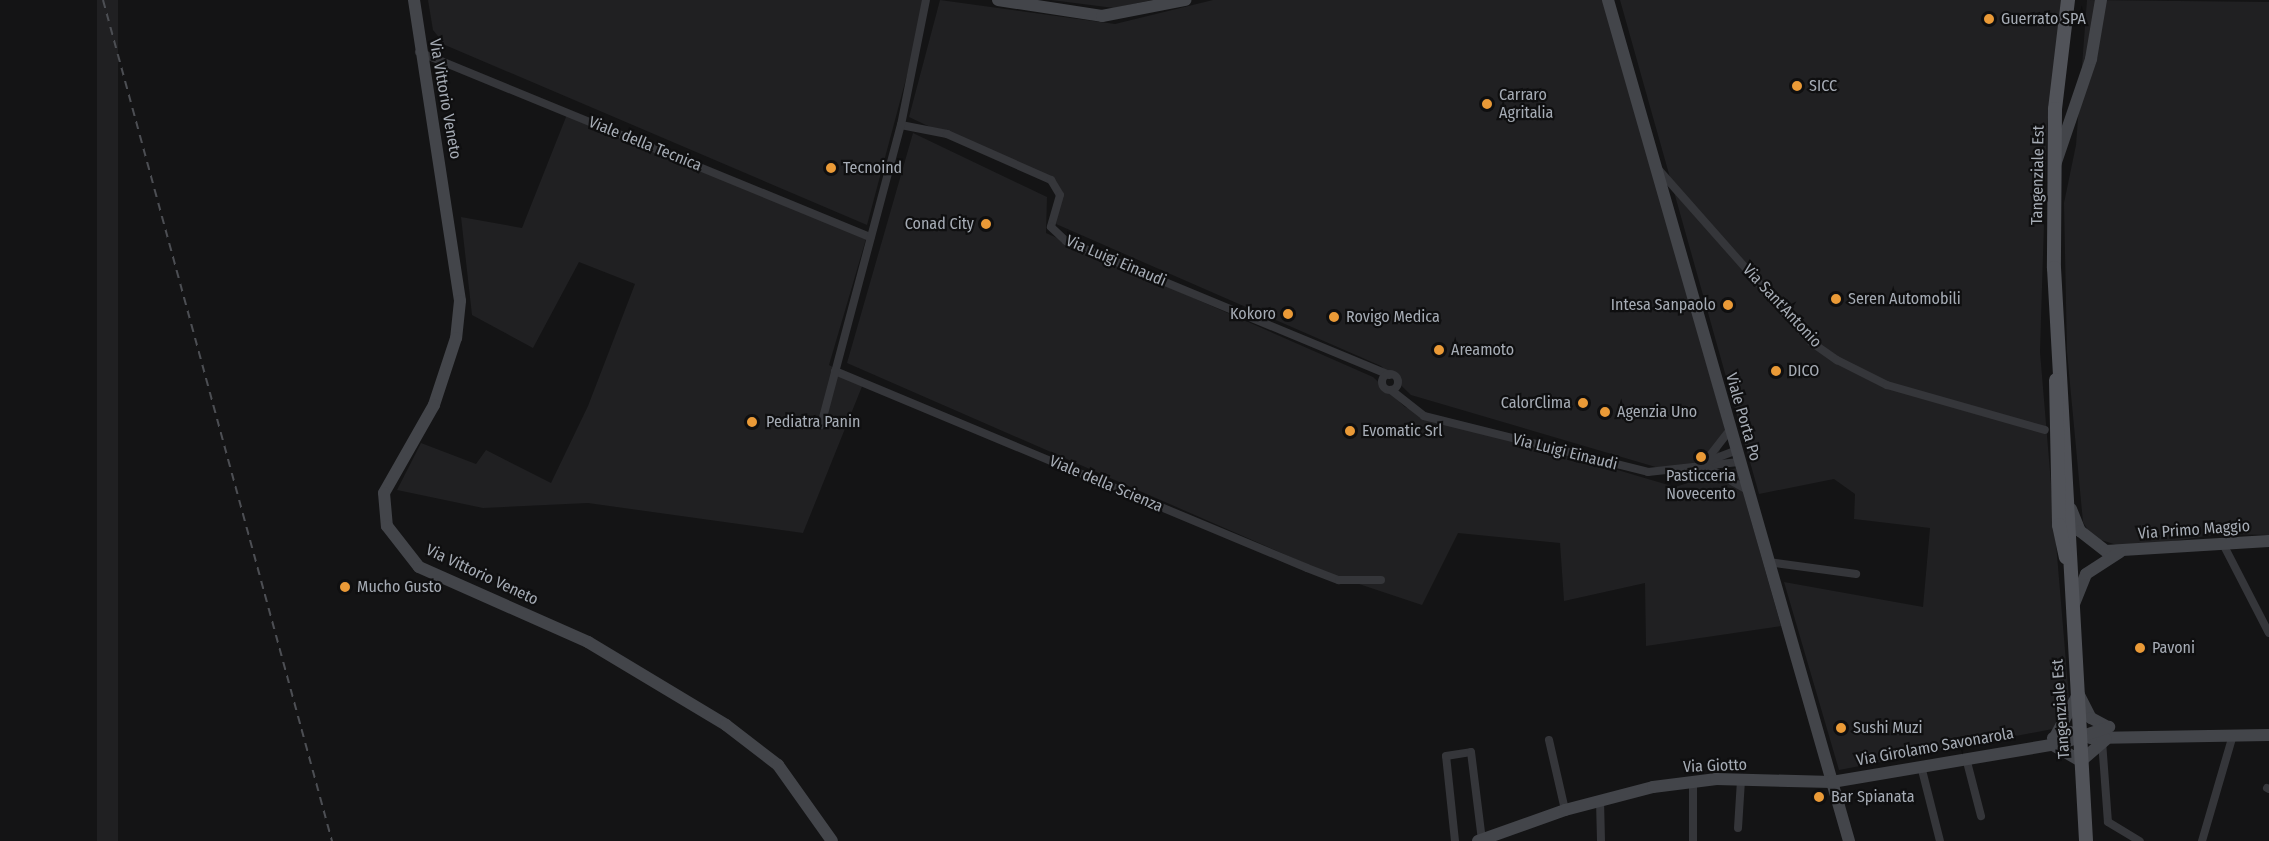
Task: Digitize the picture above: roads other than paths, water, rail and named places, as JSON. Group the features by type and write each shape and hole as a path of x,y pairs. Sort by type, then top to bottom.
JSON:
{"main road":[{"name":"Tangenziale Est","path":"2068,0 2055,109 2058,351 2071,509 2072,612 2086,841"},
{"name":"Tangenziale Est","path":"2058,351 2053,425 2058,503 2071,574"}],"street":[{"name":"Via Vittorio Veneto","path":"414,0 419,51 460,301 456,338 434,405 399,458 384,493 387,526 419,567 588,642 744,738 778,765 832,841"},
{"path":"820,425 901,125 926,0"},
{"path":"999,0 1095,15 1185,0"},
{"name":"Viale Porta Po","path":"1608,0 1729,431 1849,841"},
{"path":"2055,166 2091,59 2101,0"},
{"name":"Viale della Tecnica","path":"419,51 871,237"},
{"name":"Via Luigi Einaudi","path":"901,125 947,134 1051,180 1060,195 1051,227 1066,241 1384,376"},
{"name":"Via Sant'Antonio","path":"1655,166 1811,342 1837,360 1887,385 2045,430"},
{"name":"Viale della Scienza","path":"835,371 1307,568 1339,580 1382,580"},
{"path":"1384,376 1394,387"},
{"path":"1384,376 1394,387"},
{"name":"Via Luigi Einaudi","path":"1394,387 1401,399 1443,422 1648,472 1701,467 1737,456"},
{"path":"1729,431 1701,467 1746,489"},
{"name":"Via Primo Maggio","path":"2071,509 2086,538 2106,551 2121,552 2269,541"},
{"path":"2223,544 2269,633"},
{"name":"Via Primo Maggio","path":"2072,612 2086,574 2121,552"},
{"path":"1768,562 1856,574"},
{"path":"2076,691 2068,721 2049,742 2081,761 2108,735"},
{"path":"2076,691 2091,718 2108,735 2108,822 2140,841"},
{"name":"Via Girolamo Savonarola","path":"1832,782 2049,742 2080,733 2139,736 2269,735"},
{"path":"2202,841 2233,735"},
{"path":"1549,740 1565,810"},
{"name":"Via Giotto","path":"1455,841 1446,756 1471,752 1480,841 1565,810 1600,800 1693,782 1741,780 1832,782"},
{"path":"1966,758 1981,816"},
{"path":"1921,766 1940,841"},
{"path":"1738,828 1741,780"},
{"path":"1693,782 1693,841"},
{"path":"1600,800 1601,841"}],"railway":[{"path":"103,0 332,841"}],"place":[{"name":"Guerrato SPA","path":"1989,19"},
{"name":"SICC","path":"1797,86"},
{"name":"Carraro Agritalia","path":"1487,104"},
{"name":"Tecnoind","path":"831,168"},
{"name":"Conad City","path":"986,224"},
{"name":"Seren Automobili","path":"1836,299"},
{"name":"Intesa Sanpaolo","path":"1728,305"},
{"name":"Kokoro","path":"1288,314"},
{"name":"Rovigo Medica","path":"1334,317"},
{"name":"Areamoto","path":"1439,350"},
{"name":"DICO","path":"1776,371"},
{"name":"CalorClima","path":"1583,403"},
{"name":"Agenzia Uno","path":"1605,412"},
{"name":"Pediatra Panin","path":"752,422"},
{"name":"Evomatic Srl","path":"1350,431"},
{"name":"Pasticceria Novecento","path":"1701,457"},
{"name":"Mucho Gusto","path":"345,587"},
{"name":"Pavoni","path":"2140,648"},
{"name":"Sushi Muzi","path":"1841,728"},
{"name":"Bar Spianata","path":"1819,797"}]}
